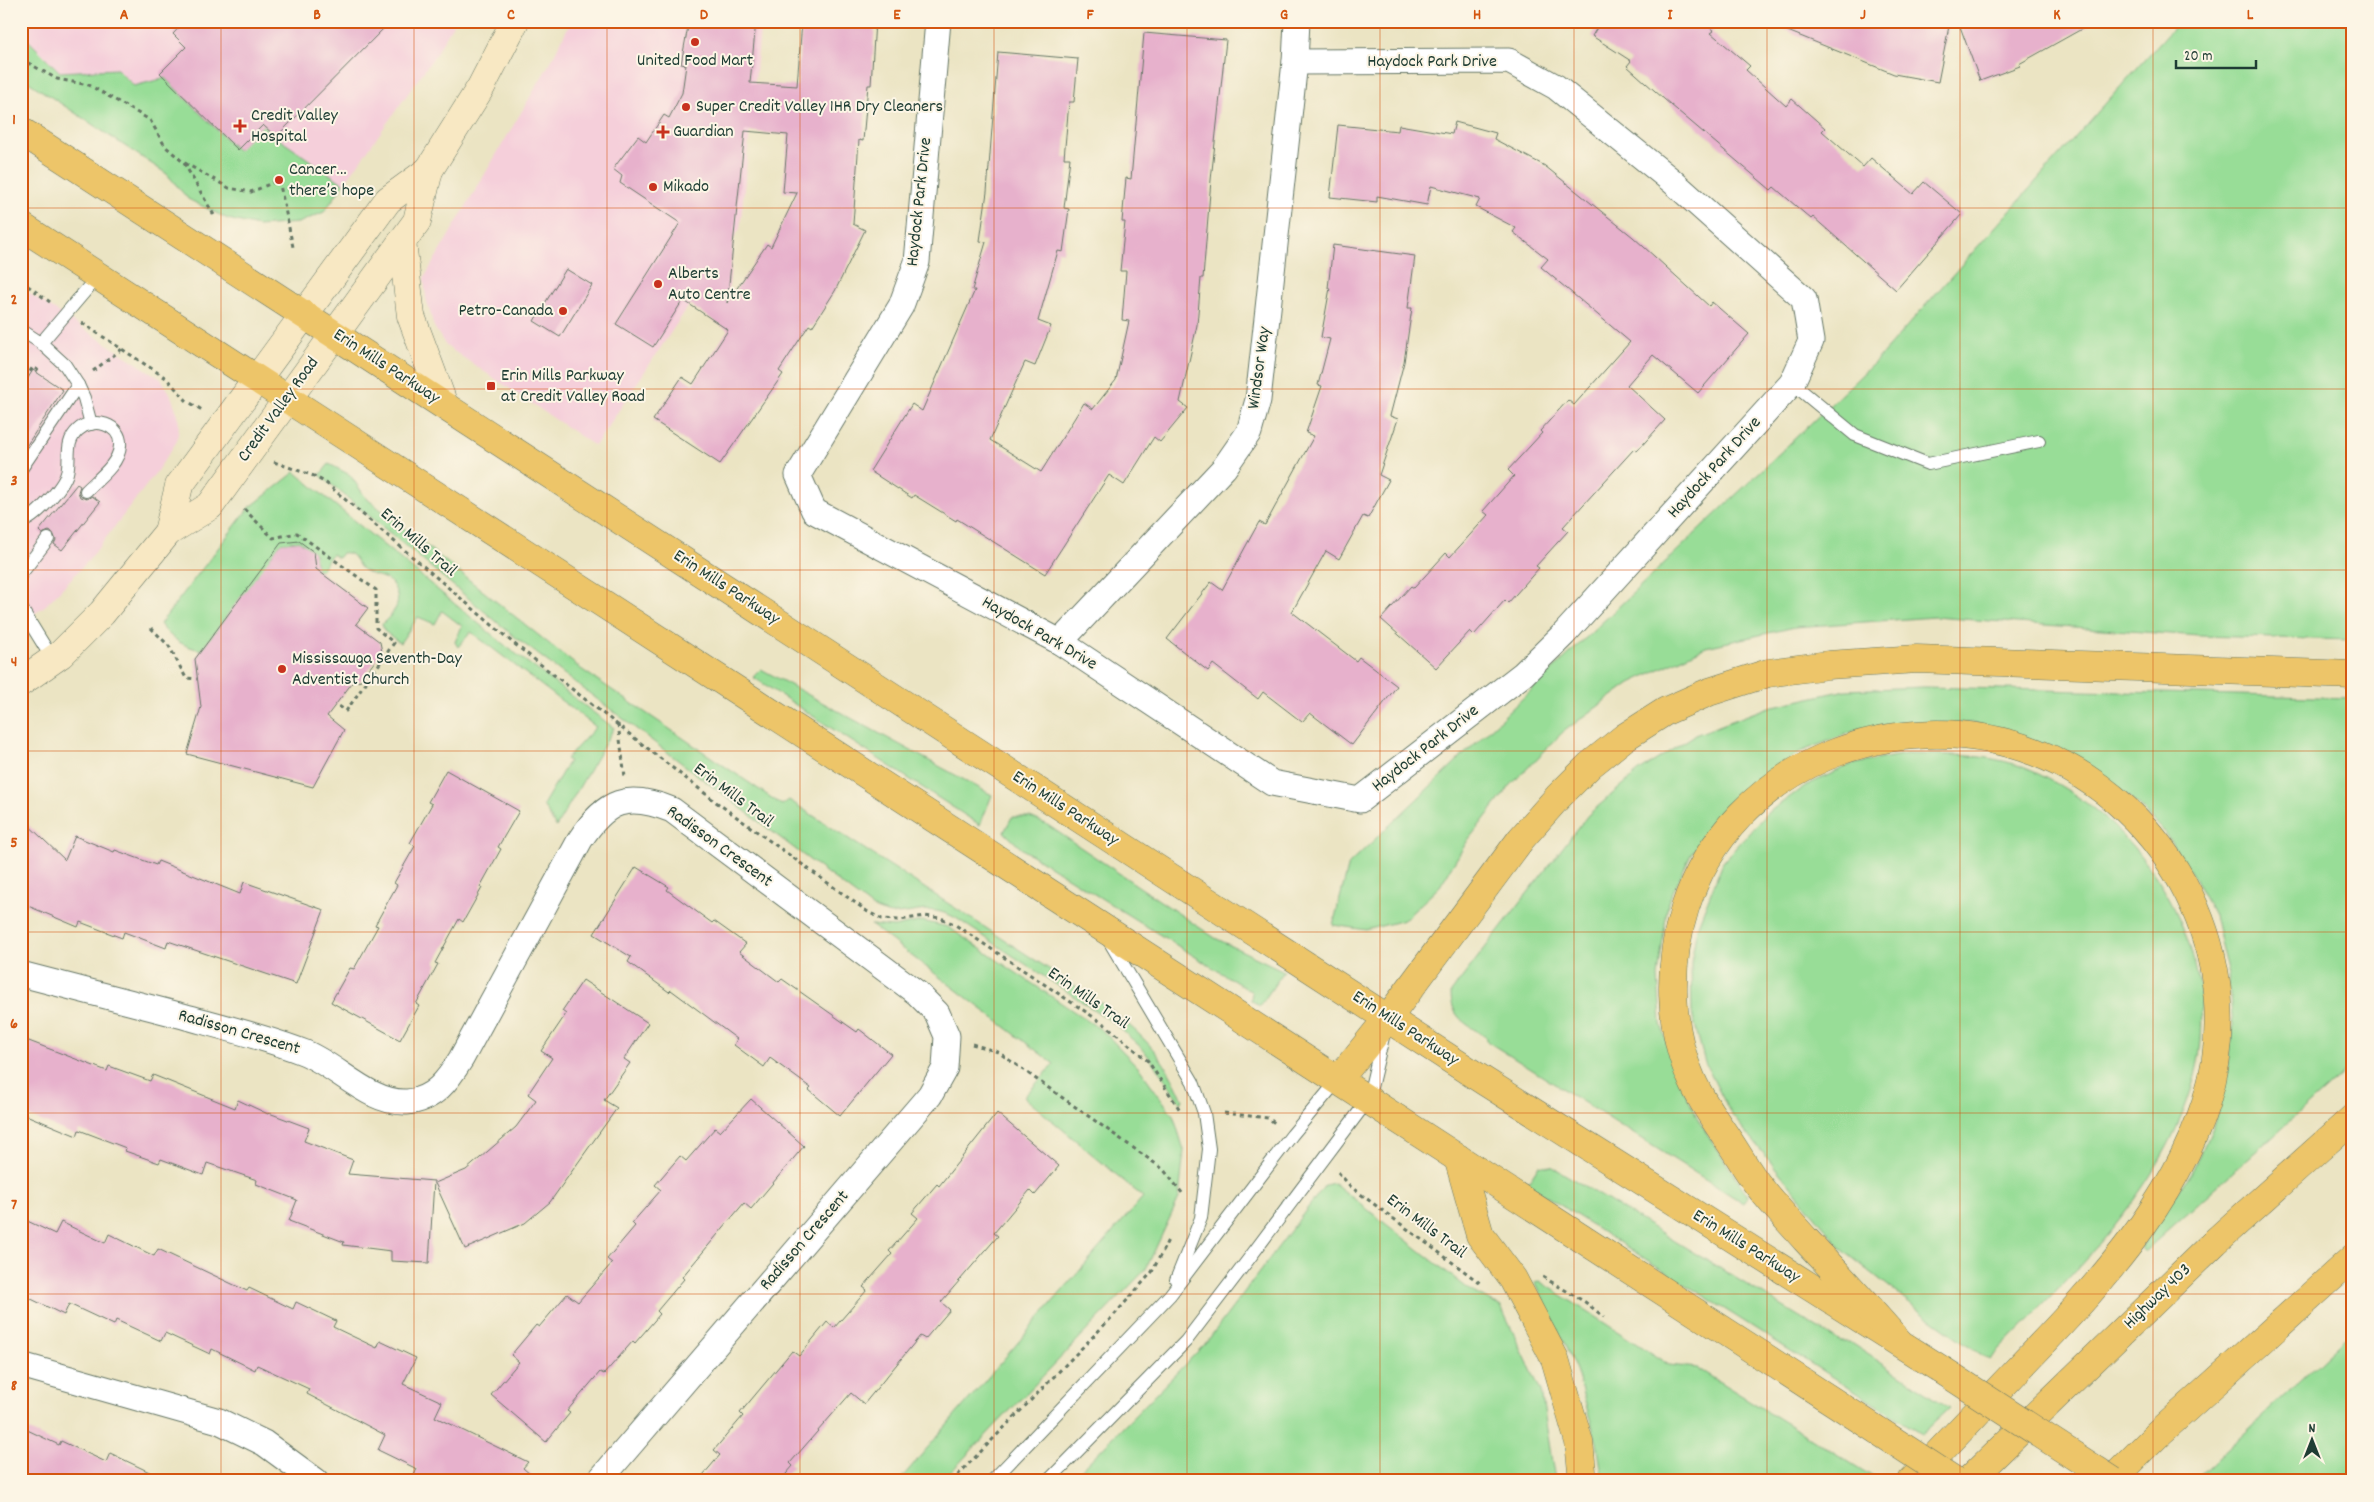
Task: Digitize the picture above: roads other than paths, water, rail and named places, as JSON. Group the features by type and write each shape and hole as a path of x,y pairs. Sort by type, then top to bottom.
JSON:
{"main road":[{"name":"Erin Mills Parkway","path":"21,131 1388,1018 1758,1255 1899,1342 2112,1481"},
{"path":"21,226 1955,1481"},
{"path":"1338,1080 1388,1018 1521,839 1558,797 1590,765 1625,737 1666,711 1709,692 1768,673 1828,665 1918,659 2353,674"},
{"path":"1899,1342 1762,1192 1711,1115 1691,1078 1676,1033 1673,973 1680,925 1694,880 1716,844 1739,816 1760,795 1800,769 1848,747 1881,739 1920,735 1963,736 2000,742 2034,752 2072,770 2105,793 2138,822 2168,858 2181,878 2200,919 2213,956 2217,993 2217,1056 2206,1102 2182,1162 2134,1238 2071,1314 1912,1481"},
{"name":"Highway 403","path":"1968,1481 2215,1242 2353,1118"},
{"path":"1458,1158 1480,1235 1513,1279 1556,1359 1579,1442 1582,1481"},
{"path":"2112,1481 2157,1435 2353,1258"},
{"path":"2126,1481 2157,1435"}],"street":[{"name":"Credit Valley Road","path":"168,532 179,486 388,200 428,170 481,86 515,21"},
{"name":"Haydock Park Drive","path":"938,21 917,262 901,306 798,475 814,511 1060,642 1272,783 1360,800 1523,674 1564,634 1792,382 1811,340 1804,299 1672,181 1556,86 1509,62 1295,62"},
{"name":"Windsor Way","path":"1060,642 1224,468 1249,432 1258,400 1295,62 1297,21"},
{"name":"Credit Valley Road","path":"21,682 61,654 102,613 168,532 210,506 418,221 428,170"},
{"path":"402,242 411,316 444,405"},
{"name":"Radisson Crescent","path":"21,974 272,1040 316,1056 368,1090 387,1098 407,1102 428,1097 446,1083 461,1059 580,840 593,820 610,806 628,800 653,802 680,816 917,992 937,1013 947,1036 945,1068 930,1095 599,1481"},
{"path":"21,1365 219,1421 264,1443 316,1481"}],"lane":[{"path":"40,343 98,276"},
{"path":"21,330 40,343 65,365 84,398 91,424"},
{"path":"1792,382 1855,435 1928,464 2039,441"},
{"path":"21,469 78,385"},
{"path":"21,522 31,519 40,512 66,476 68,448 71,438 79,430 91,424 100,423 111,427 118,433 120,449 117,459 86,491"},
{"path":"21,574 48,539"},
{"path":"21,608 52,660"},
{"path":"1101,926 1193,1082 1204,1113 1209,1149 1201,1218 1170,1295"},
{"path":"1048,1481 1186,1341 1368,1100 1388,1018"},
{"path":"992,1481 1170,1295 1292,1135 1338,1080"}],"place":[{"name":"United Food Mart","path":"695,42"},
{"name":"Super Credit Valley 1HR Dry Cleaners","path":"686,107"},
{"name":"Credit Valley Hospital","path":"240,126"},
{"name":"Guardian","path":"663,132"},
{"name":"Cancer… there’s hope","path":"279,180"},
{"name":"Mikado","path":"653,187"},
{"name":"Alberts Auto Centre","path":"658,284"},
{"name":"Petro-Canada","path":"563,311"},
{"name":"Erin Mills Parkway at Credit Valley Road","path":"491,386"},
{"name":"Mississauga Seventh-Day Adventist Church","path":"282,669"}]}
